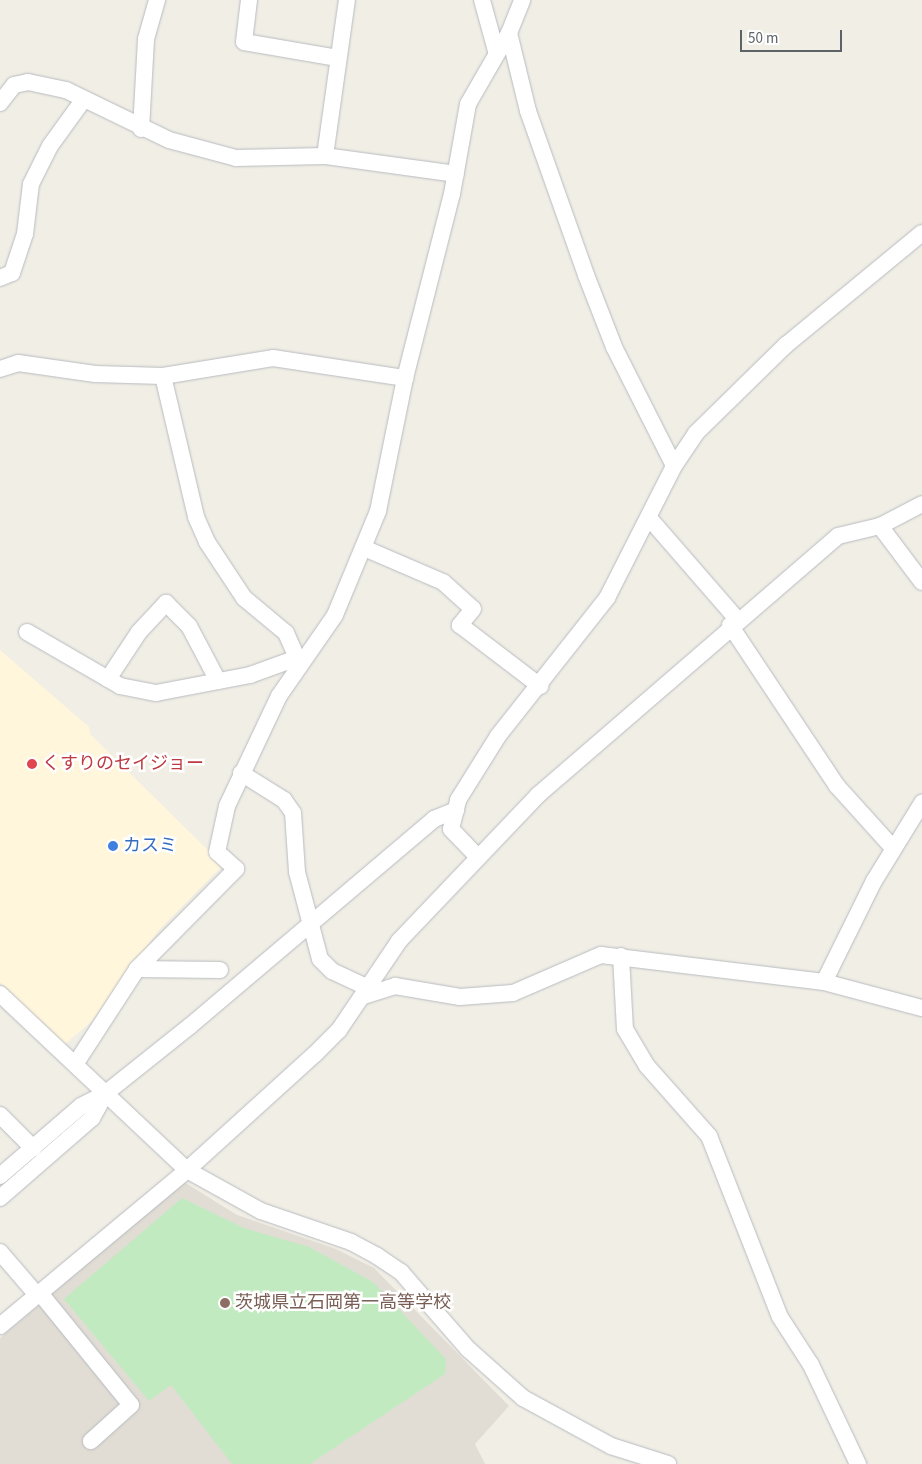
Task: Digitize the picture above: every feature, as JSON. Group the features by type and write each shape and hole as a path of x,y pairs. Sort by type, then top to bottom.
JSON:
{"street":[{"path":"141,129 144,56 157,0"},
{"path":"249,0 244,42 338,58"},
{"path":"325,156 346,0"},
{"path":"482,0 496,51"},
{"path":"76,1064 137,969 236,869 217,852 222,821 241,773 300,660 335,615 364,548 384,490 405,378 456,174 468,104 496,51 510,33 522,0"},
{"path":"510,33 528,111 586,275 614,347 674,466"},
{"path":"0,104 14,85 28,82 66,90 141,129 244,159 325,156 456,174"},
{"path":"0,278 8,278 15,265 25,234 31,184 50,146 84,99"},
{"path":"476,855 451,829 456,810 476,769 607,598 650,519 674,466 696,433 786,345 922,233"},
{"path":"0,369 18,363 94,374 164,376 273,358 405,378"},
{"path":"164,376 196,517 207,542 244,598 286,633 300,660"},
{"path":"0,1326 187,1170 315,1054 365,991 399,942 476,855 734,622 838,536 880,526 922,504"},
{"path":"650,519 734,622 837,786 893,848"},
{"path":"880,526 922,582"},
{"path":"364,548 443,582 473,609 460,625 540,686"},
{"path":"108,679 139,632 166,603 189,626 218,681"},
{"path":"27,632 108,679 156,693 250,676 300,660"},
{"path":"241,773 284,800 293,813 297,872 320,960 332,971 365,991 412,986 460,996 492,996 533,987 601,955 824,982 922,1008"},
{"path":"824,982 893,848 922,803"},
{"path":"0,1176 81,1106 106,1093 434,819 456,810"},
{"path":"621,956 625,1029 647,1066 709,1136 780,1317 811,1365 858,1464"},
{"path":"137,969 220,970"},
{"path":"0,994 187,1170 261,1211 351,1242 377,1256 401,1272 468,1349 523,1398 611,1446 668,1464"},
{"path":"0,1198 92,1118 106,1093"},
{"path":"0,1115 33,1148"},
{"path":"0,1252 38,1294 131,1405 91,1441"}],"shaded area":[{"path":"0,650 89,727 90,734 223,865 158,931 92,1021 64,1045 0,982"},
{"name":"茨城県立石岡第一高等学校","path":"184,1182 237,1215 336,1249 374,1268 509,1406 475,1444 485,1464 0,1464 0,1338"}],"green space":[{"name":"茨城県立石岡第一高等学校","path":"182,1198 244,1228 309,1247 373,1282 446,1359 445,1374 310,1464 232,1464 171,1385 149,1401 64,1299"}],"place":[{"name":"くすりのセイジョー","path":"32,764"},
{"name":"カスミ","path":"113,846"},
{"name":"茨城県立石岡第一高等学校","path":"225,1303"}]}
